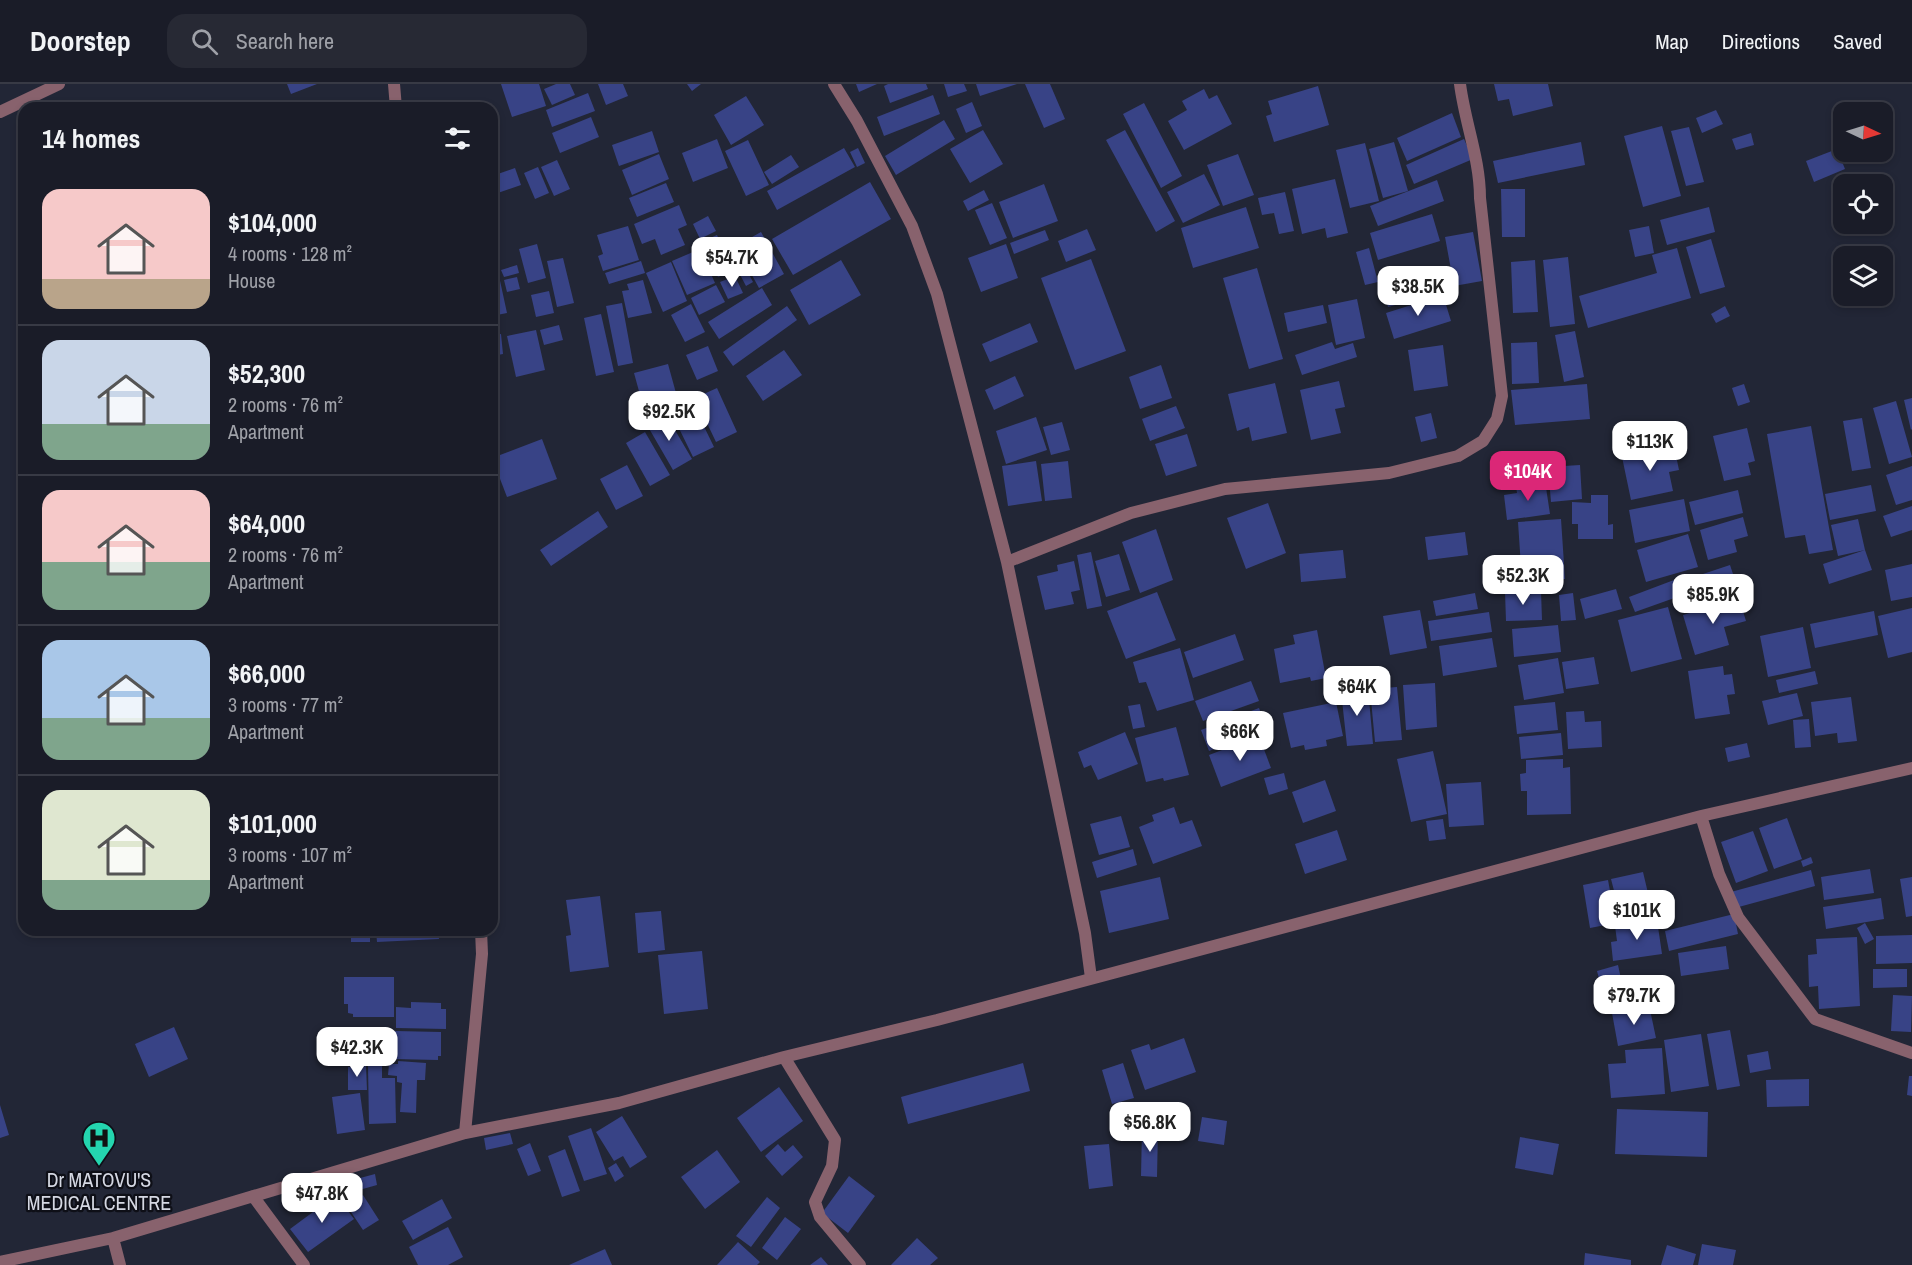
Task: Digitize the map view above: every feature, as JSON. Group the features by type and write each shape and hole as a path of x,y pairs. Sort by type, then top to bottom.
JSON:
{"street":[{"path":"21,102 59,84"},
{"path":"394,84 396,102"},
{"path":"834,84 857,121 912,226 938,294 1007,562 1084,933 1090,978"},
{"path":"1007,562 1141,510 1225,489 1389,473 1458,456 1483,441 1497,419 1502,396 1480,198 1480,173 1468,135 1460,84"},
{"path":"0,112 18,103"},
{"path":"0,1262 113,1238 465,1133 619,1103 784,1057 937,1020 1701,816 1912,768"},
{"path":"1701,816 1719,874 1738,917 1815,1019 1912,1053"},
{"path":"465,1133 482,954 481,936"},
{"path":"784,1057 835,1140 832,1166 815,1202 820,1217 860,1265"},
{"path":"253,1197 304,1265"},
{"path":"113,1238 120,1265"}],"building":[{"path":"287,84 317,84 291,94"},
{"path":"501,84 539,84 546,106 512,117"},
{"path":"556,84 570,84 575,95 552,105 544,89"},
{"path":"598,84 623,84 628,96 606,105"},
{"path":"687,84 701,84 692,91"},
{"path":"856,84 877,84 859,92"},
{"path":"888,84 926,84 928,89 890,103 884,86"},
{"path":"944,84 964,84 967,91 948,97"},
{"path":"976,84 1017,84 980,96"},
{"path":"1025,84 1050,84 1065,119 1044,128"},
{"path":"1494,84 1548,84 1553,106 1513,116 1509,99 1498,101"},
{"path":"1318,86 1329,125 1274,142 1266,116 1272,114 1268,101"},
{"path":"1204,89 1209,99 1217,95 1232,124 1184,150 1168,121 1187,110 1182,101"},
{"path":"588,93 595,111 552,127 546,110"},
{"path":"933,95 940,114 884,136 877,117"},
{"path":"746,96 764,125 731,145 714,115"},
{"path":"972,102 982,126 966,133 956,109"},
{"path":"1144,103 1182,176 1161,188 1123,114"},
{"path":"1716,110 1723,124 1702,133 1696,118"},
{"path":"1452,113 1461,137 1407,161 1397,138"},
{"path":"591,117 599,137 560,153 552,133"},
{"path":"944,120 955,139 896,175 885,156"},
{"path":"1662,126 1681,196 1643,207 1624,136"},
{"path":"1689,127 1704,182 1686,186 1671,131"},
{"path":"983,130 1003,164 970,183 950,149"},
{"path":"1125,130 1175,221 1156,232 1106,140"},
{"path":"652,131 659,152 619,166 612,145"},
{"path":"1751,133 1754,145 1736,150 1732,139"},
{"path":"717,139 728,168 693,182 682,153"},
{"path":"1464,139 1473,159 1414,184 1406,165"},
{"path":"748,140 769,185 746,196 725,151"},
{"path":"1394,142 1408,191 1383,198 1369,149"},
{"path":"1581,142 1585,165 1498,183 1493,161"},
{"path":"1365,143 1379,201 1350,208 1336,150"},
{"path":"844,148 855,167 777,210 767,191"},
{"path":"858,148 865,163 857,167 850,152"},
{"path":"1833,151 1833,162 1842,162 1845,169 1814,182 1806,161"},
{"path":"659,154 669,179 632,195 622,170"},
{"path":"1238,154 1254,195 1223,206 1207,165"},
{"path":"791,155 799,167 772,184 764,172"},
{"path":"557,160 570,189 554,196 541,167"},
{"path":"538,167 549,193 535,199 524,173"},
{"path":"515,168 521,185 498,193 498,174"},
{"path":"1204,174 1220,205 1183,223 1167,192"},
{"path":"1335,179 1348,233 1327,238 1325,228 1302,234 1292,189"},
{"path":"1437,180 1444,201 1378,226 1370,206"},
{"path":"870,182 891,219 793,275 772,239"},
{"path":"666,183 674,202 637,217 629,198"},
{"path":"1044,184 1058,221 1013,238 999,202"},
{"path":"1501,189 1525,189 1525,237 1502,237"},
{"path":"984,190 989,200 968,211 963,201"},
{"path":"1285,192 1294,231 1279,234 1274,213 1262,215 1258,198"},
{"path":"992,203 1007,238 990,245 975,210"},
{"path":"679,205 687,225 678,229 685,245 661,255 655,239 642,244 634,224"},
{"path":"1246,207 1259,248 1193,268 1181,228"},
{"path":"1709,207 1715,232 1667,245 1660,220"},
{"path":"1432,214 1440,241 1378,260 1370,233"},
{"path":"708,216 716,231 700,239 693,224"},
{"path":"628,226 639,260 603,271 598,256 603,254 597,235"},
{"path":"1649,226 1654,253 1635,257 1629,230"},
{"path":"1087,229 1096,250 1066,262 1058,241"},
{"path":"1045,230 1049,240 1014,254 1010,243"},
{"path":"761,232 784,274 759,288 736,246"},
{"path":"1473,232 1482,281 1454,286 1445,237"},
{"path":"717,235 733,271 718,277 703,241"},
{"path":"1711,239 1725,287 1700,294 1686,247"},
{"path":"537,244 546,278 528,283 519,249"},
{"path":"1006,244 1018,278 981,292 968,258"},
{"path":"1369,248 1378,282 1365,285 1356,252"},
{"path":"1677,248 1691,298 1588,328 1579,296 1657,273 1652,255"},
{"path":"700,249 715,283 687,295 672,261"},
{"path":"1568,257 1575,324 1550,327 1543,260"},
{"path":"563,258 574,303 557,307 547,261"},
{"path":"1091,259 1126,351 1075,370 1041,278"},
{"path":"841,260 861,295 809,325 790,290"},
{"path":"1535,260 1538,312 1513,313 1511,262"},
{"path":"641,261 645,273 609,284 605,273"},
{"path":"671,262 687,301 663,312 646,273"},
{"path":"743,263 753,282 746,286 736,267"},
{"path":"517,265 519,273 504,277 501,270"},
{"path":"1257,268 1283,359 1249,369 1223,278"},
{"path":"1445,271 1450,290 1388,307 1383,287"},
{"path":"498,276 507,313 498,315"},
{"path":"735,276 743,293 728,299 720,282"},
{"path":"517,277 520,289 507,292 504,280"},
{"path":"643,280 652,313 628,318 622,291 629,290 627,284"},
{"path":"716,285 725,302 699,315 691,298"},
{"path":"762,288 772,305 719,339 708,322"},
{"path":"549,291 554,313 536,317 531,295"},
{"path":"1443,295 1451,321 1394,339 1386,313"},
{"path":"1357,299 1365,338 1336,345 1328,305"},
{"path":"622,303 633,363 618,366 606,306"},
{"path":"691,304 705,332 685,342 671,315"},
{"path":"1323,305 1327,323 1288,332 1284,313"},
{"path":"787,306 797,320 733,366 723,352"},
{"path":"1725,306 1730,316 1716,323 1711,314"},
{"path":"601,314 614,372 596,376 584,318"},
{"path":"1030,323 1038,342 990,362 982,344"},
{"path":"559,325 563,340 544,345 540,330"},
{"path":"536,330 545,370 516,377 507,336"},
{"path":"1575,331 1584,377 1564,382 1555,335"},
{"path":"498,334 501,334 503,354 498,355"},
{"path":"1332,342 1335,349 1353,343 1357,357 1302,375 1295,355"},
{"path":"1537,342 1539,383 1512,384 1511,343"},
{"path":"1443,345 1448,386 1414,391 1408,350"},
{"path":"708,346 718,371 697,380 686,355"},
{"path":"784,350 802,375 763,401 746,376"},
{"path":"668,364 679,404 645,413 634,373"},
{"path":"1161,365 1172,398 1140,409 1129,377"},
{"path":"1015,376 1024,396 994,410 985,390"},
{"path":"1339,381 1345,407 1335,409 1341,433 1311,440 1300,390"},
{"path":"1275,383 1287,433 1252,441 1249,427 1237,431 1228,394"},
{"path":"1587,384 1590,419 1515,425 1511,390"},
{"path":"1744,384 1750,402 1738,406 1732,388"},
{"path":"717,388 737,432 716,442 695,398"},
{"path":"1912,398 1912,429 1911,430 1904,400"},
{"path":"1896,401 1912,457 1889,464 1873,408"},
{"path":"692,402 714,447 693,457 671,412"},
{"path":"1176,406 1185,428 1150,441 1142,419"},
{"path":"665,413 692,459 673,470 647,425"},
{"path":"1431,413 1437,438 1421,442 1415,417"},
{"path":"1036,417 1047,450 1006,464 996,431"},
{"path":"1862,418 1871,468 1852,471 1843,421"},
{"path":"1062,422 1070,450 1051,455 1043,427"},
{"path":"1811,426 1833,550 1809,554 1805,535 1785,538 1767,434"},
{"path":"1747,428 1755,461 1748,463 1751,475 1724,481 1713,436"},
{"path":"645,432 670,475 650,486 626,443"},
{"path":"1187,434 1197,466 1166,476 1155,444"},
{"path":"542,439 557,479 507,497 498,474 498,456"},
{"path":"1674,446 1679,470 1669,472 1673,491 1631,500 1622,457"},
{"path":"1036,461 1042,501 1008,506 1002,466"},
{"path":"1068,461 1072,498 1045,501 1041,464"},
{"path":"627,465 643,496 616,510 600,479"},
{"path":"1580,465 1582,499 1551,502 1548,467"},
{"path":"1912,466 1912,500 1896,505 1886,475"},
{"path":"1545,481 1550,514 1507,520 1504,495 1517,493 1516,486"},
{"path":"1871,485 1876,511 1830,520 1825,494"},
{"path":"1738,490 1743,513 1695,525 1689,502"},
{"path":"1591,495 1608,495 1608,525 1613,524 1613,539 1578,539 1578,524 1572,524 1572,502 1591,503"},
{"path":"1684,499 1690,531 1635,543 1629,510"},
{"path":"1268,503 1286,553 1246,569 1227,518"},
{"path":"1912,506 1912,530 1891,537 1883,516"},
{"path":"598,511 608,527 551,566 540,550"},
{"path":"1743,517 1748,536 1734,540 1737,552 1708,560 1700,530"},
{"path":"1561,519 1565,579 1522,582 1518,522"},
{"path":"1858,519 1865,550 1838,556 1831,525"},
{"path":"1156,529 1173,580 1140,593 1122,542"},
{"path":"1465,532 1468,555 1428,560 1425,537"},
{"path":"1688,534 1698,567 1646,582 1637,550"},
{"path":"1343,550 1346,578 1301,582 1299,554"},
{"path":"1865,550 1872,570 1829,584 1823,564"},
{"path":"1091,552 1102,606 1087,609 1077,555"},
{"path":"1119,554 1130,590 1106,597 1095,561"},
{"path":"1074,561 1080,590 1071,592 1074,604 1045,610 1037,576 1058,571 1057,565"},
{"path":"1912,564 1912,597 1891,601 1885,570"},
{"path":"1730,565 1739,592 1690,608 1682,581"},
{"path":"1674,580 1680,596 1635,612 1629,597"},
{"path":"1616,589 1622,609 1585,619 1580,599"},
{"path":"1541,591 1542,620 1506,621 1505,592"},
{"path":"1157,592 1176,640 1126,659 1107,611"},
{"path":"1475,593 1478,609 1436,616 1433,601"},
{"path":"1573,593 1576,620 1561,621 1559,595"},
{"path":"1739,598 1746,621 1724,627 1729,645 1695,655 1683,615"},
{"path":"1668,607 1682,659 1631,672 1618,620"},
{"path":"1912,608 1912,652 1888,658 1878,616"},
{"path":"1420,610 1427,648 1390,655 1383,616"},
{"path":"1874,611 1878,635 1815,648 1810,624"},
{"path":"1489,612 1492,632 1431,641 1428,621"},
{"path":"1558,625 1561,652 1514,657 1512,629"},
{"path":"1803,627 1811,668 1768,677 1760,636"},
{"path":"1317,630 1326,678 1311,681 1310,677 1280,683 1274,649 1295,644 1293,635"},
{"path":"1235,634 1244,660 1193,678 1184,652"},
{"path":"1492,638 1497,667 1443,676 1439,646"},
{"path":"1180,648 1194,700 1157,711 1146,682 1139,683 1133,662"},
{"path":"1594,657 1599,684 1566,689 1562,662"},
{"path":"1558,658 1564,693 1524,700 1518,665"},
{"path":"1723,666 1724,675 1732,674 1735,694 1727,695 1730,714 1695,719 1688,671"},
{"path":"1815,671 1818,684 1779,693 1776,680"},
{"path":"1251,681 1259,701 1203,721 1195,701"},
{"path":"1435,683 1437,727 1406,730 1403,685"},
{"path":"1397,687 1402,740 1375,742 1370,689"},
{"path":"1368,688 1373,744 1347,746 1341,691"},
{"path":"1797,693 1803,716 1768,725 1762,701"},
{"path":"1851,697 1857,741 1838,743 1837,733 1815,736 1811,702"},
{"path":"1336,702 1343,736 1326,740 1327,746 1305,750 1304,745 1291,748 1283,713"},
{"path":"1555,702 1558,730 1517,734 1514,706"},
{"path":"1140,704 1145,727 1133,729 1128,706"},
{"path":"1259,708 1267,729 1209,751 1201,730"},
{"path":"1584,711 1585,722 1601,721 1602,747 1568,749 1566,712"},
{"path":"1809,719 1811,747 1795,748 1793,720"},
{"path":"1176,727 1189,775 1164,781 1163,778 1146,782 1135,738"},
{"path":"1125,732 1138,764 1098,780 1091,765 1084,768 1078,752"},
{"path":"1561,733 1563,755 1521,759 1519,737"},
{"path":"1259,736 1271,768 1221,787 1209,755"},
{"path":"1747,743 1750,757 1728,762 1725,748"},
{"path":"1433,751 1447,814 1411,822 1397,759"},
{"path":"1563,759 1563,768 1570,767 1571,814 1527,815 1527,791 1521,791 1520,774 1526,773 1526,760"},
{"path":"1284,773 1288,789 1269,795 1264,778"},
{"path":"1325,780 1336,811 1303,823 1292,792"},
{"path":"1481,782 1484,825 1449,827 1446,784"},
{"path":"1174,807 1180,824 1192,820 1202,846 1153,864 1139,827 1154,821 1152,815"},
{"path":"1121,816 1130,847 1099,855 1090,824"},
{"path":"1787,818 1802,859 1774,869 1759,828"},
{"path":"1443,819 1446,839 1429,841 1426,821"},
{"path":"1337,830 1347,860 1305,874 1295,844"},
{"path":"1753,831 1768,871 1736,883 1721,842"},
{"path":"1133,849 1137,865 1097,878 1092,862"},
{"path":"1811,857 1813,863 1803,867 1801,861"},
{"path":"1870,869 1874,893 1824,900 1821,877"},
{"path":"1811,870 1815,886 1735,908 1731,892"},
{"path":"1643,872 1652,910 1621,918 1611,879"},
{"path":"1160,877 1169,919 1109,933 1100,891"},
{"path":"1912,877 1912,916 1906,917 1900,879"},
{"path":"1608,880 1616,923 1590,928 1583,885"},
{"path":"600,896 609,967 570,972 566,936 571,935 566,900"},
{"path":"1881,898 1884,919 1826,929 1823,907"},
{"path":"661,911 665,950 638,953 635,913"},
{"path":"1734,914 1738,934 1669,951 1665,931"},
{"path":"1657,920 1662,954 1613,961 1611,942 1617,941 1615,926"},
{"path":"1865,923 1874,939 1865,944 1857,928"},
{"path":"1912,935 1912,963 1876,964 1876,936"},
{"path":"351,936 370,936 370,942 351,942"},
{"path":"376,936 439,936 439,939 377,942"},
{"path":"1857,937 1860,1006 1819,1009 1818,986 1809,987 1808,955 1817,954 1816,939"},
{"path":"1726,946 1729,969 1681,976 1678,953"},
{"path":"702,951 708,1009 664,1014 658,955"},
{"path":"1618,965 1623,988 1603,994 1597,971"},
{"path":"1873,969 1907,969 1907,987 1873,988"},
{"path":"344,977 394,977 394,1017 353,1017 353,1014 348,1013 348,1004 344,1004"},
{"path":"1893,995 1912,996 1911,1032 1891,1031"},
{"path":"411,1002 441,1003 441,1009 446,1009 446,1029 396,1028 396,1007 411,1008"},
{"path":"1649,1005 1656,1038 1618,1046 1612,1013"},
{"path":"174,1027 188,1059 149,1077 135,1044"},
{"path":"1730,1030 1740,1086 1717,1090 1707,1034"},
{"path":"395,1031 441,1032 441,1056 438,1056 438,1060 394,1059"},
{"path":"1701,1034 1709,1086 1671,1092 1664,1040"},
{"path":"1184,1038 1196,1072 1145,1090 1131,1050 1149,1044 1151,1050"},
{"path":"1662,1048 1665,1094 1611,1098 1608,1064 1626,1063 1625,1050"},
{"path":"1768,1051 1771,1069 1750,1073 1747,1055"},
{"path":"398,1061 426,1063 425,1080 417,1080 416,1113 400,1112 402,1083 397,1082 397,1076 388,1075 389,1064 398,1064"},
{"path":"1023,1063 1030,1091 908,1124 901,1097"},
{"path":"1123,1063 1134,1098 1112,1104 1102,1070"},
{"path":"366,1066 367,1090 348,1090 348,1067"},
{"path":"368,1066 382,1066 382,1078 395,1078 396,1123 369,1124"},
{"path":"1909,1076 1912,1076 1912,1096 1907,1095"},
{"path":"1809,1079 1809,1106 1767,1107 1766,1080"},
{"path":"779,1087 803,1121 761,1152 737,1118"},
{"path":"360,1093 365,1130 337,1134 332,1097"},
{"path":"0,1105 9,1135 0,1138"},
{"path":"1617,1109 1708,1112 1707,1157 1615,1154"},
{"path":"622,1116 647,1157 630,1168 623,1156 614,1161 596,1132"},
{"path":"1202,1117 1227,1121 1224,1145 1198,1141"},
{"path":"591,1128 607,1174 584,1181 568,1136"},
{"path":"1142,1129 1158,1130 1157,1177 1141,1176"},
{"path":"510,1133 513,1144 486,1150 484,1138"},
{"path":"1520,1137 1559,1144 1553,1175 1515,1168"},
{"path":"530,1143 541,1171 528,1176 517,1149"},
{"path":"778,1144 785,1152 793,1145 803,1157 782,1176 765,1156"},
{"path":"1109,1144 1113,1186 1089,1189 1084,1146"},
{"path":"565,1149 580,1191 562,1197 548,1156"},
{"path":"717,1150 740,1182 705,1209 681,1177"},
{"path":"616,1163 624,1176 615,1182 608,1168"},
{"path":"375,1174 377,1185 352,1192 349,1181"},
{"path":"849,1176 875,1196 848,1233 822,1213"},
{"path":"336,1195 354,1219 308,1252 290,1229"},
{"path":"363,1195 379,1220 363,1230 347,1206"},
{"path":"767,1197 780,1208 751,1247 736,1236"},
{"path":"442,1199 452,1218 413,1240 402,1221"},
{"path":"785,1217 801,1229 777,1260 762,1248"},
{"path":"448,1227 463,1257 448,1265 418,1265 409,1247"},
{"path":"917,1238 938,1258 930,1265 891,1265"},
{"path":"738,1242 760,1262 757,1265 717,1265"},
{"path":"1702,1244 1736,1250 1733,1265 1698,1265"},
{"path":"1667,1245 1696,1254 1693,1265 1661,1265"},
{"path":"605,1249 612,1265 569,1265"},
{"path":"1585,1253 1631,1260 1631,1265 1584,1265"},
{"path":"821,1257 828,1265 810,1265"}],"place":[{"name":"Dr MATOVU'S MEDICAL CENTRE","path":"99,1167"}]}
